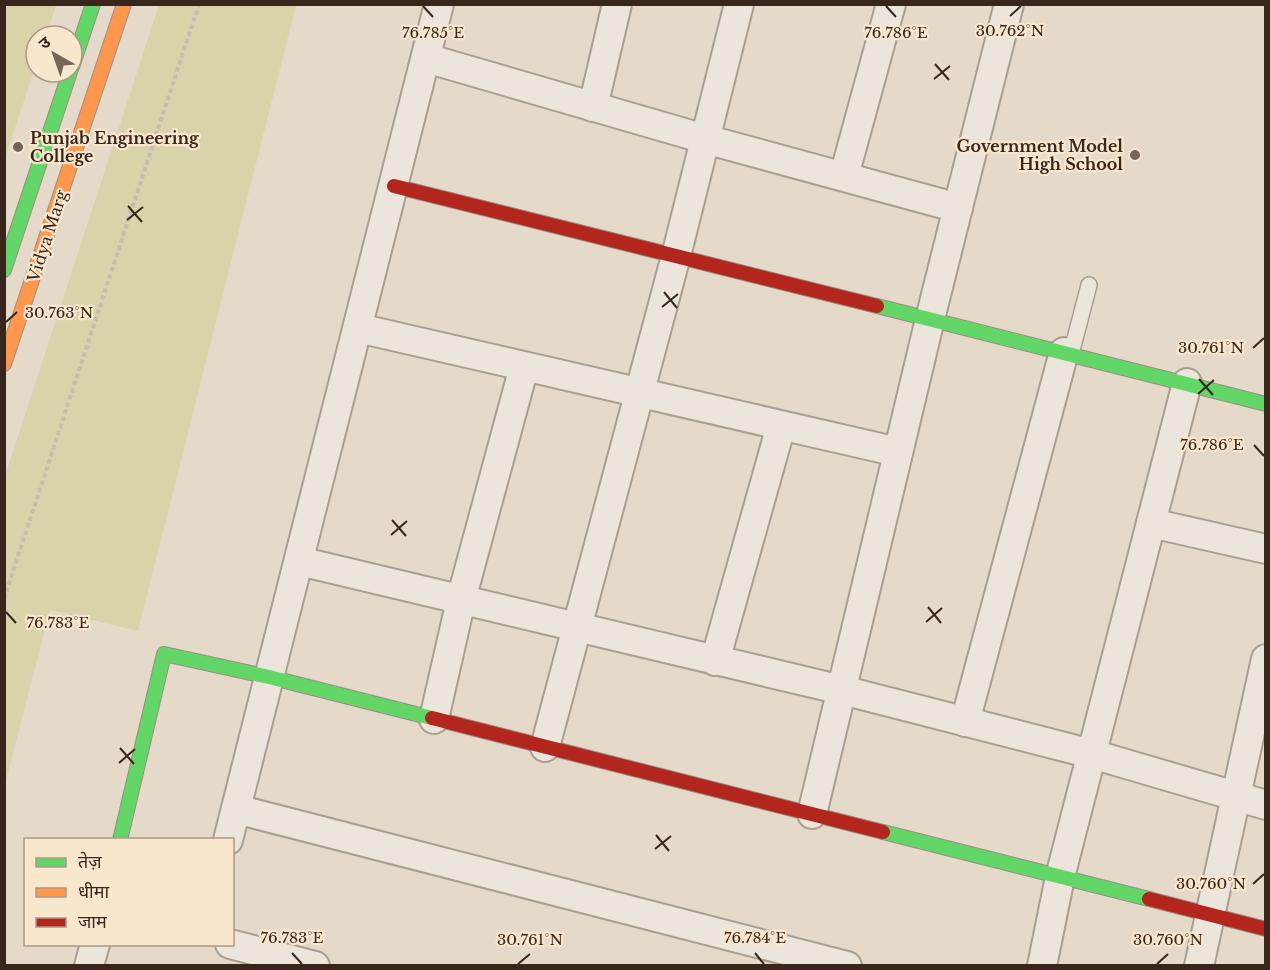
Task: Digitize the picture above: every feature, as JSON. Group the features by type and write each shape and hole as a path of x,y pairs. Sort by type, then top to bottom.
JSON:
{"street":[{"path":"84,31 93,4"},
{"name":"Vidya Marg","path":"4,364 124,4"},
{"path":"229,838 439,4"},
{"path":"593,106 617,4"},
{"path":"545,747 676,256 739,4"},
{"path":"844,176 891,4"},
{"path":"812,814 930,319 1009,4"},
{"path":"426,58 705,139 958,208"},
{"name":"Vidya Marg","path":"4,270 8,248 66,84"},
{"path":"394,186 1266,404"},
{"path":"358,328 898,452"},
{"path":"966,722 1067,353"},
{"path":"434,719 460,600 524,367"},
{"path":"1042,966 1060,877 1187,383"},
{"path":"715,661 781,426"},
{"path":"1151,523 1266,549"},
{"path":"298,561 842,690 1092,754 1266,805"},
{"path":"120,838 164,654 269,677 1266,929"},
{"path":"1199,966 1266,659"},
{"path":"236,809 847,966"},
{"path":"89,966 95,946"},
{"path":"234,946 315,966"}],"lane":[{"path":"1067,353 1089,285"}],"path":[{"path":"4,599 199,4"}],"shaded area":[{"path":"5,4 56,5 50,24 24,24 24,84 30,84 5,158"},
{"path":"159,5 296,5 138,631 50,610 5,784 5,476"}],"traffic: fast":[{"path":"84,31 93,4"},
{"path":"4,270 66,84"},
{"path":"877,306 1266,404"},
{"path":"120,838 164,654 269,677 432,718"},
{"path":"883,832 1149,899"}],"traffic: slow":[{"path":"4,364 124,4"}],"traffic: jam":[{"path":"394,186 877,306"},
{"path":"432,718 883,832"},
{"path":"1149,899 1266,929"}],"place":[{"name":"Punjab Engineering College","path":"18,147"},
{"name":"Government Model High School","path":"1135,155"}]}
